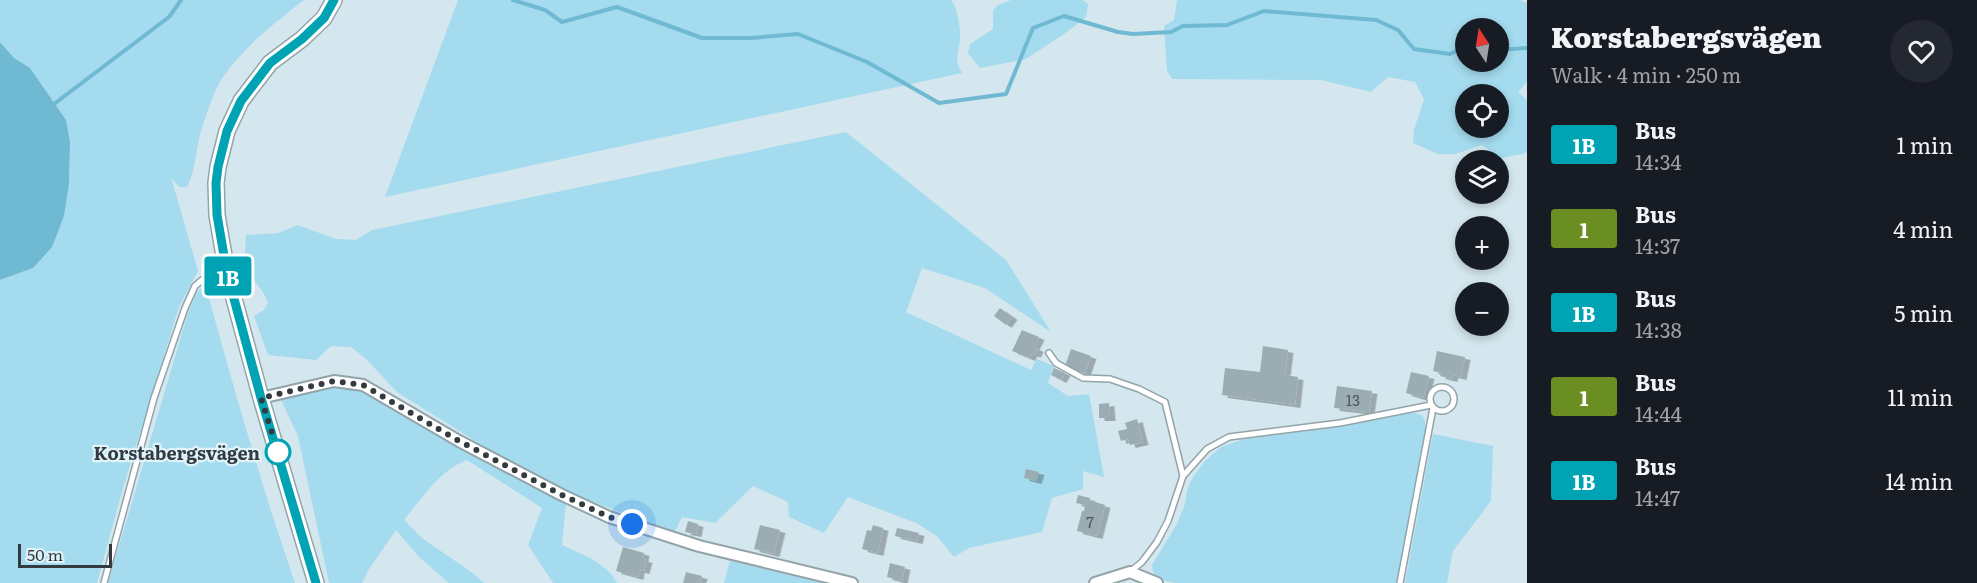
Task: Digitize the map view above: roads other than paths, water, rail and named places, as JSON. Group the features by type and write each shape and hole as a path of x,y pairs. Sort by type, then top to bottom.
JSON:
{"street":[{"path":"316,583 261,398 227,273 217,215 216,195 218,167 227,131 241,101 270,63 315,28 324,18 334,0"},
{"path":"261,398 334,381 363,385 459,441 609,517 699,546 852,583"},
{"path":"1095,583 1130,572 1157,583"}],"lane":[{"path":"104,583 154,398 185,308 195,286 202,279 227,273"},
{"path":"1049,353 1056,363 1083,378 1110,379 1139,389 1165,402 1183,476"},
{"path":"1130,572 1143,562 1157,542 1168,521 1183,476 1207,449 1229,437 1340,423 1432,406 1441,411 1449,409 1454,402 1453,393 1447,387 1434,389 1430,396 1432,406 1400,583"}],"waterway":[{"path":"54,104 169,17 181,0"},
{"path":"513,0 545,10 562,22 617,7 702,38 751,38 798,34 867,62 939,103 1006,94 1033,28 1064,16 1118,32 1133,34 1171,32 1183,26 1227,25 1264,11 1376,20 1398,30 1414,49 1450,54 1455,52"},
{"path":"1509,49 1527,48"}],"place":[{"name":"Korstabergsvägen","path":"278,452"}]}
